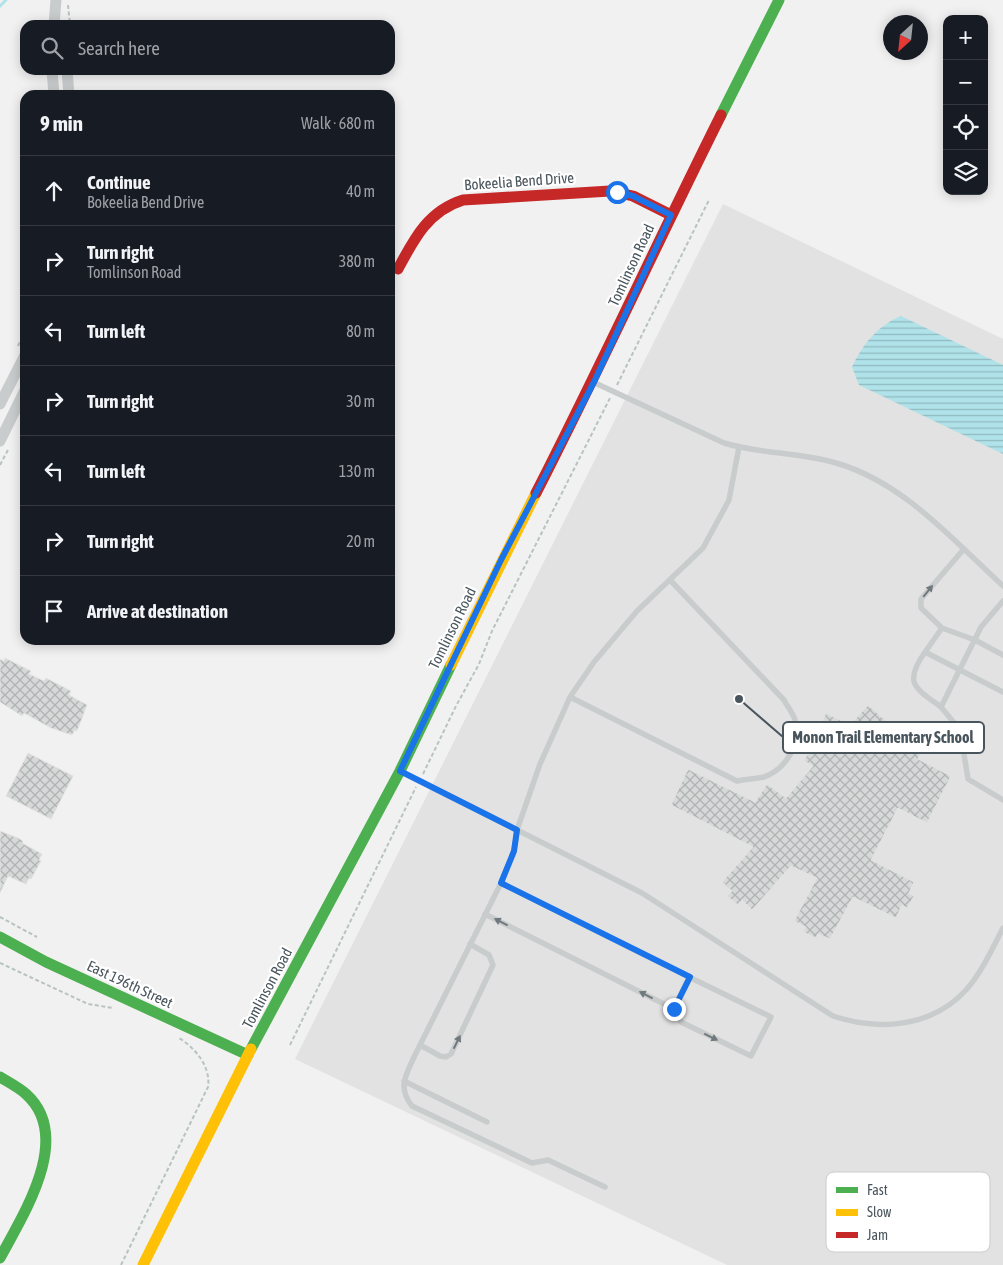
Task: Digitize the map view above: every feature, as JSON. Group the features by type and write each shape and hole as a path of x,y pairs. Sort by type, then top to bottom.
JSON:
{"street":[{"path":"56,0 56,20"},
{"name":"Tomlinson Road","path":"143,1265 248,1056 400,771 501,560 594,382 671,215 779,0"},
{"path":"52,75 54,90"},
{"path":"67,75 69,90"},
{"name":"Bokeelia Bend Drive","path":"398,269 417,234 430,217 447,205 463,200 610,191 633,196 671,215"},
{"path":"0,404 20,365"},
{"path":"0,441 20,400"},
{"name":"East 196th Street","path":"0,938 46,962 248,1056"},
{"path":"0,1077 16,1085 31,1101 44,1125 47,1142 40,1180 0,1258"}],"lane":[{"path":"594,382 708,436 739,447 822,460 860,472 904,498 1003,586"},
{"path":"605,1186 548,1160 532,1163 412,1106 404,1096 404,1081 501,883 514,851 517,830 540,764 570,697 594,662 637,611 703,548 729,500 739,447"},
{"path":"963,550 921,599 921,608 942,628 975,640 1003,655"},
{"path":"570,697 738,781 764,777 780,769 793,749 796,736 795,720 784,700 671,580"},
{"path":"941,708 981,627 1003,602"},
{"path":"942,628 917,663 913,680 916,689 955,721 960,730 968,779 1003,800"},
{"path":"925,652 1003,692"},
{"path":"400,771 642,893 833,1016 862,1024 905,1024 947,1005 965,992 977,976 1003,928"},
{"path":"485,914 674,1009 681,1022 751,1056 771,1017 501,883"},
{"path":"420,1045 440,1056 446,1057 451,1054 493,966 489,955 470,944"},
{"path":"674,1009 690,977"},
{"path":"404,1081 487,1122"}],"path":[{"path":"68,0 70,20"},
{"path":"290,1045 456,706 479,664 492,631 709,200"},
{"path":"0,917 37,937"},
{"path":"0,962 88,1004 115,1009"},
{"path":"121,1265 208,1087 207,1074 198,1054 189,1045 176,1037"}],"shaded area":[{"path":"723,204 1003,339 1003,1265 727,1265 295,1059"}],"water":[{"path":"901,316 1003,365 1003,454 859,385 852,367 861,351 878,330"}],"building":[{"path":"5,658 31,671 29,674 44,681 46,678 71,691 69,695 87,705 77,731 75,730 72,735 51,728 24,713 22,716 0,702 0,659 4,661"},
{"path":"868,705 921,751 918,759 951,776 927,823 898,808 871,860 914,882 909,893 914,896 907,908 902,905 896,918 853,897 830,939 818,934 816,938 803,932 806,927 794,921 817,878 791,866 752,910 742,900 738,905 727,896 732,891 722,882 753,847 671,805 688,769 755,802 767,784 786,798 813,766 804,761 826,713 850,725"},
{"path":"28,753 73,776 51,819 6,796"},
{"path":"0,831 18,838 23,841 22,843 42,854 39,860 41,861 26,884 8,876 0,893"}],"waterway":[{"path":"0,6 6,0"}],"traffic: fast":[{"path":"721,115 779,0"},
{"path":"251,1049 400,771 451,665"},
{"path":"0,937 46,962 248,1055"},
{"path":"0,1077 26,1094 40,1112 45,1132 45,1153 40,1176 21,1220 0,1258"}],"traffic: slow":[{"path":"451,665 536,493"},
{"path":"143,1265 251,1049"}],"traffic: jam":[{"path":"536,493 721,115"},
{"path":"398,269 423,227 440,211 463,200 610,191 633,196 671,215"}],"place":[{"name":"Monon Trail Elementary School","path":"739,699"}],"route":[{"path":"617,192 633,196 671,215 594,382 501,560 400,771 517,830 514,851 501,883 690,977 674,1009"}]}
